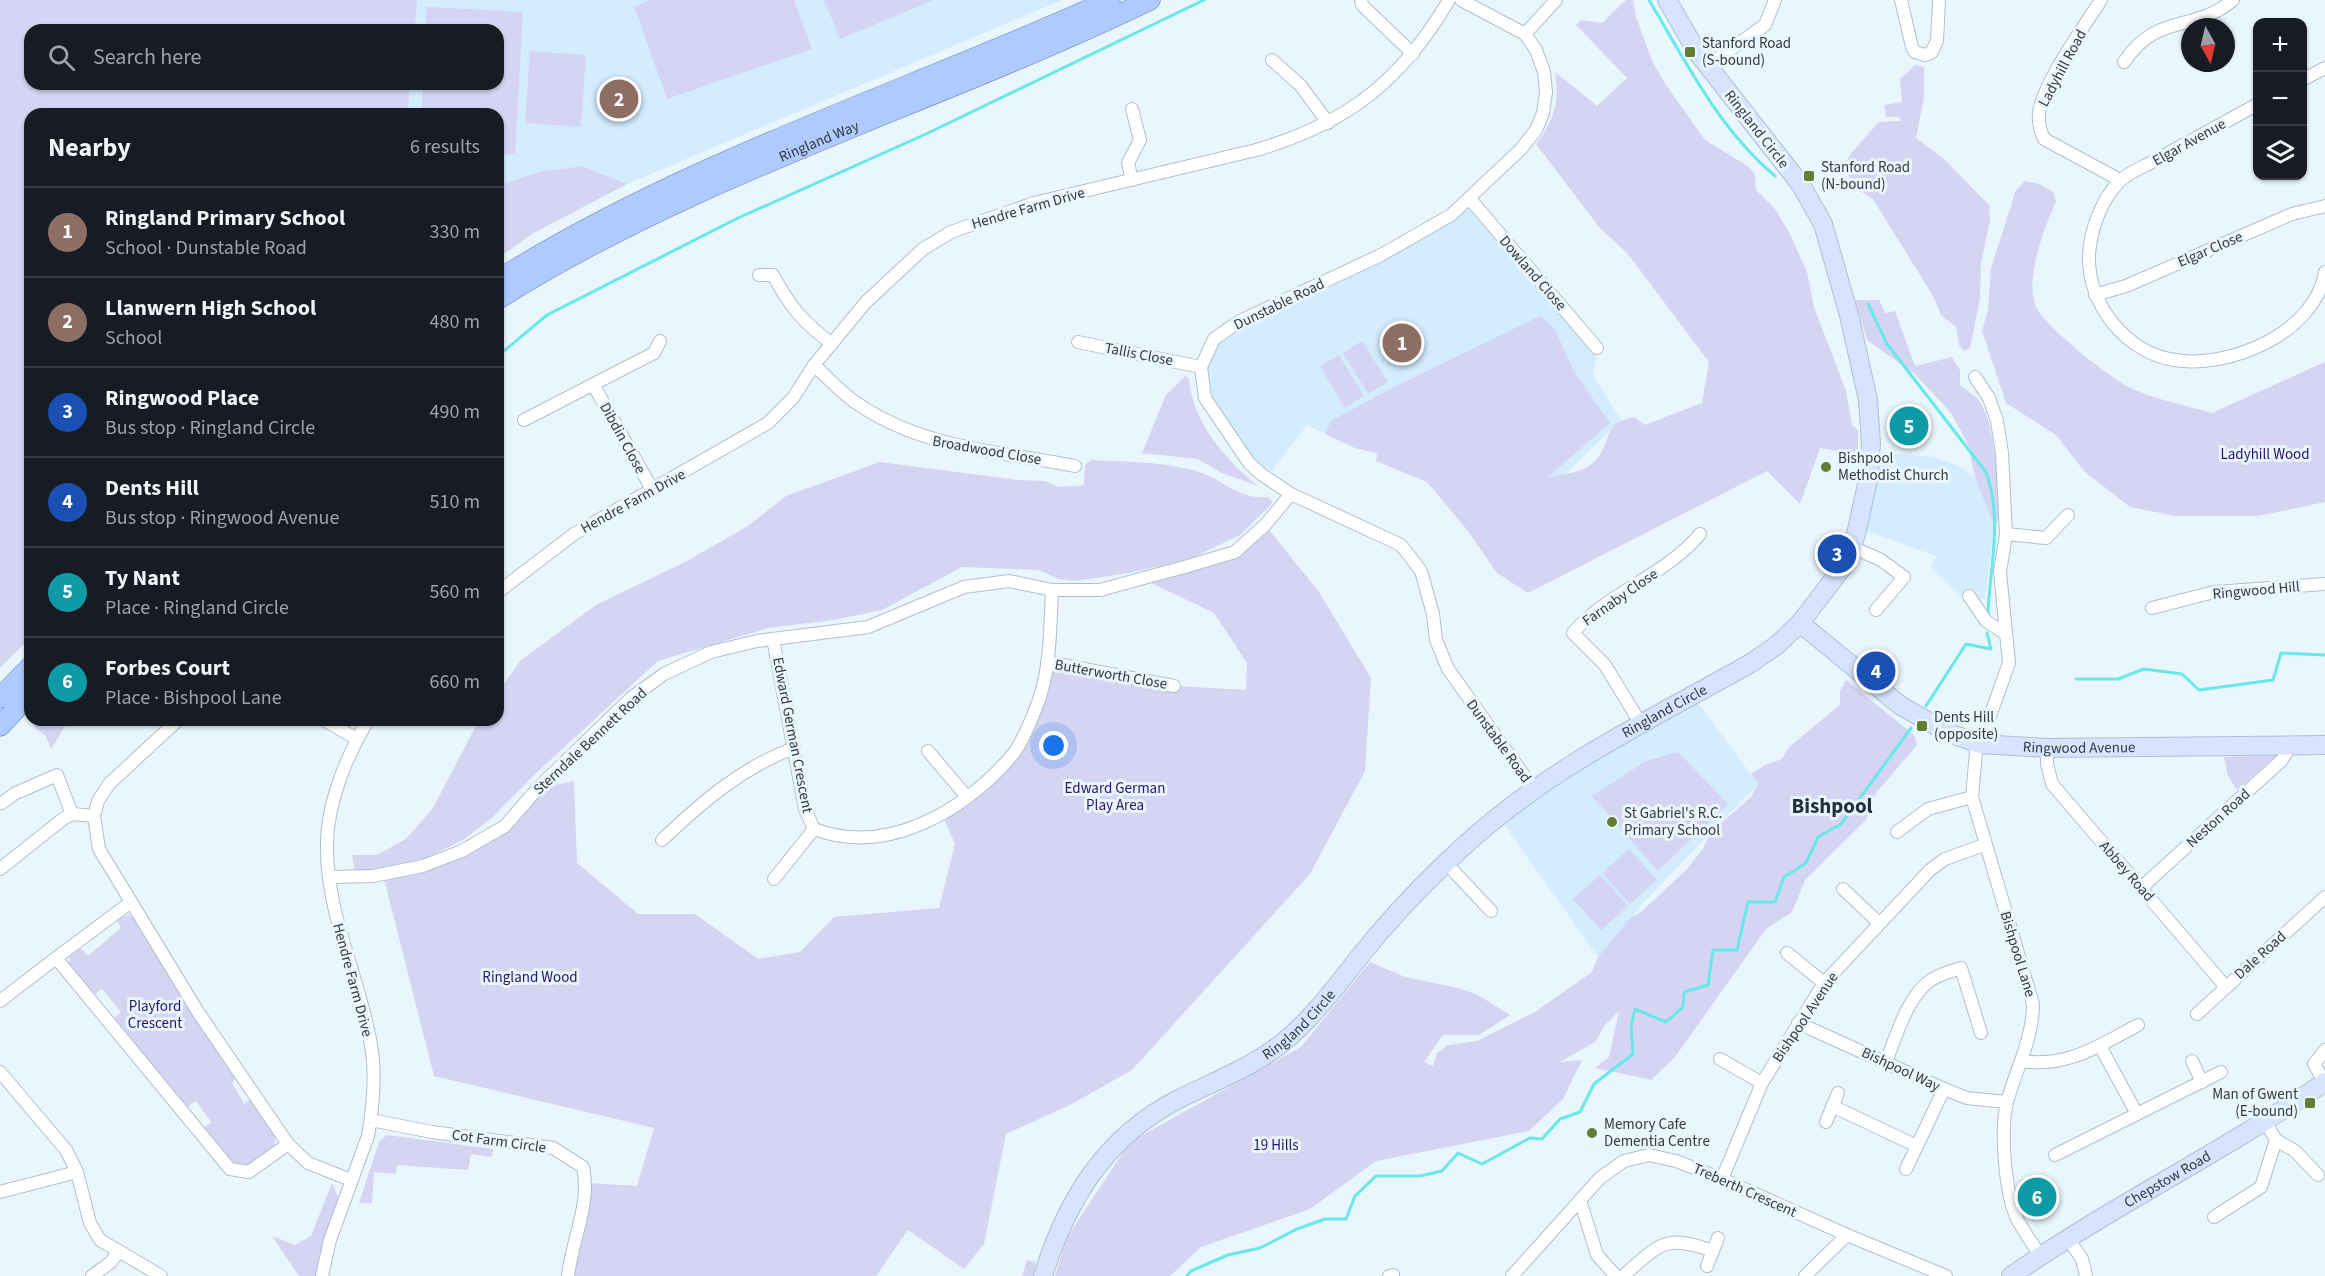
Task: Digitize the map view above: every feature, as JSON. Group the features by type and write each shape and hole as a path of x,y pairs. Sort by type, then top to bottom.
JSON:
{"main road":[{"name":"Ringland Way","path":"504,276 591,225 723,163 1110,0"},
{"name":"Ringland Way","path":"504,295 599,240 724,181 1069,37 1150,0"},
{"path":"0,698 24,673"},
{"path":"0,726 24,700"}],"street":[{"path":"1361,0 1362,5 1413,54"},
{"name":"Hendre Farm Drive","path":"504,587 574,534 768,423 793,398 814,365 866,302 891,276 923,249 951,232 1034,203 1256,150 1286,141 1328,123 1368,99 1394,75 1413,54 1449,0"},
{"path":"1461,0 1525,34 1556,0"},
{"name":"Ringland Circle","path":"1043,1276 1078,1190 1112,1146 1143,1119 1280,1045 1326,998 1379,933 1446,863 1533,788 1751,663 1777,645 1800,623 1846,562 1852,547 1868,480 1871,443 1866,393 1839,276 1823,224 1801,185 1707,66 1667,0"},
{"path":"1707,66 1765,25 1775,0"},
{"path":"1901,0 1912,47 1915,52 1925,55 1930,53 1937,41 1939,0"},
{"name":"Ladyhill Road","path":"2100,0 2046,93 2039,123 2044,139 2120,180"},
{"path":"2124,62 2147,36 2168,26 2216,13 2233,0"},
{"name":"Dunstable Road","path":"1525,34 1536,50 1544,72 1546,92 1543,113 1536,130 1521,149 1451,215 1409,240 1238,322 1214,339 1200,366 1205,398 1249,463 1266,478 1291,494 1401,545 1421,570 1433,614 1436,640 1448,669 1533,788"},
{"path":"1272,60 1301,86 1328,123"},
{"path":"2307,77 2325,68"},
{"name":"Elgar Avenue","path":"2120,180 2253,107"},
{"path":"1132,109 1140,140 1128,163 1132,180"},
{"path":"2120,180 2099,214 2089,247 2089,266 2095,295 2110,320 2139,346 2155,354 2188,361 2213,359 2259,345 2296,324 2322,298 2325,272"},
{"name":"Dowland Close","path":"1470,199 1597,348"},
{"name":"Elgar Close","path":"2095,295 2126,286 2292,214 2325,206"},
{"path":"759,275 773,275 788,304 803,321 832,344"},
{"name":"Dibdin Close","path":"524,420 594,386 654,352 660,341"},
{"name":"Tallis Close","path":"1078,342 1200,366"},
{"name":"Broadwood Close","path":"814,365 854,402 890,423 926,438 968,449 1076,466"},
{"name":"Bishpool Lane","path":"1975,377 1989,398 1997,421 2006,485 2006,534 2000,572 2009,663 1978,748 1972,798 1984,845 2033,1004 2033,1023 2007,1102 2004,1134 2010,1193 2018,1220 2041,1256"},
{"name":"Dibdin Close","path":"594,386 652,489"},
{"name":"Sterndale Bennett Road","path":"330,877 373,876 423,867 462,851 505,826 537,789 631,698 664,674 711,652 773,639 868,627 964,587 1009,581 1052,590 1100,590 1235,552 1264,525 1291,494"},
{"path":"2006,534 2046,538 2068,515"},
{"name":"Farnaby Close","path":"1641,724 1605,665 1573,633 1586,617 1684,554 1700,534"},
{"path":"1852,547 1881,560 1904,577 1876,610"},
{"name":"Ringwood Hill","path":"2152,608 2214,592 2325,584"},
{"name":"Edward German Crescent","path":"773,639 805,809 814,829 836,837 912,830 953,808 1015,752 1037,706 1047,662 1052,590"},
{"path":"1969,596 1986,621 2006,634"},
{"name":"Ringwood Avenue","path":"1800,623 1901,706 1978,748 2325,744"},
{"name":"Butterworth Close","path":"1047,662 1174,686"},
{"path":"172,726 109,784 98,801 94,816 99,849 198,1012 288,1144 308,1164 351,1180"},
{"path":"334,726 357,739"},
{"name":"Hendre Farm Drive","path":"322,1276 330,1240 368,1136 371,1120 372,1048 335,914 327,844 332,810 357,739 365,726"},
{"name":"Neston Road","path":"2142,887 2282,760 2291,745"},
{"path":"662,840 708,797 762,760 794,748"},
{"name":"Abbey Road","path":"2047,748 2047,764 2052,784 2225,987"},
{"path":"928,751 967,797"},
{"path":"2,803 14,794 57,775 72,814"},
{"path":"1897,832 1928,809 1972,798"},
{"path":"0,869 72,814 94,816"},
{"path":"774,879 814,829"},
{"name":"Bishpool Avenue","path":"1722,1179 1762,1083 1824,983 1930,870 1945,859 1984,845"},
{"path":"1446,863 1491,911"},
{"path":"1843,889 1879,923"},
{"name":"Dale Road","path":"2197,1014 2325,897"},
{"path":"0,1001 130,902"},
{"path":"1787,953 1824,983"},
{"path":"56,958 230,1169 249,1172 288,1144"},
{"path":"1886,1062 1919,991 1929,981 1961,968 1981,1033"},
{"name":"Bishpool Way","path":"1798,1023 1967,1098 2007,1102"},
{"path":"2021,1061 2043,1064 2071,1059 2138,1025"},
{"path":"2100,1046 2137,1114"},
{"name":"Chepstow Road","path":"2012,1276 2067,1237 2266,1123 2325,1082 2314,1064 2325,1050"},
{"path":"1720,1059 1762,1083"},
{"path":"2192,1061 2202,1082"},
{"path":"0,1072 66,1150 77,1172 90,1223 100,1240 161,1276"},
{"path":"2055,1155 2221,1072"},
{"path":"1906,1169 1944,1089"},
{"path":"1826,1122 1838,1093"},
{"path":"1832,1106 1917,1146"},
{"name":"Cot Farm Circle","path":"371,1120 432,1132 553,1148 583,1167 587,1183 584,1208 568,1276"},
{"path":"2266,1123 2276,1140 2295,1151 2318,1175"},
{"path":"2214,1217 2262,1187 2276,1140"},
{"name":"Treberth Crescent","path":"1512,1276 1580,1200 1612,1169 1624,1161 1643,1156 1676,1161 1722,1179 1946,1276"},
{"path":"0,1192 77,1172"},
{"path":"1580,1200 1597,1255 1616,1276"},
{"path":"1805,1276 1847,1235"},
{"path":"2067,1237 2082,1259 2086,1276"},
{"path":"1707,1266 1718,1238"},
{"path":"1623,1276 1664,1244 1677,1240 1713,1251"},
{"path":"92,1276 111,1262 118,1252"}],"shaded area":[{"path":"417,0 1062,0 627,184 582,166 540,172 504,183 504,108 408,108 410,90 504,90 504,24 415,24"},
{"path":"1470,199 1597,348 1593,375 1621,420 1544,495 1355,448 1307,425 1266,478 1205,398 1205,353 1214,339 1347,271"},
{"path":"1879,452 1932,457 1959,466 1975,477 1994,526 1985,599 1963,598 1931,567 1936,556 1867,531"},
{"name":"St Gabriel's R.C. Primary School","path":"1693,696 1758,784 1644,902 1598,957 1498,816"}],"green space":[{"path":"0,0 417,0 415,24 24,24 24,90 410,90 408,108 24,108 24,644 0,668"},
{"path":"651,0 794,0 812,49 667,99 634,6"},
{"path":"824,0 934,0 840,39"},
{"path":"1626,0 1633,0 1636,17 1653,63 1666,85 1705,140 1749,167 1755,175 1756,190 1775,209 1790,234 1807,272 1814,307 1846,391 1852,425 1858,430 1858,455 1820,448 1800,504 1767,471 1528,593 1497,573 1468,531 1427,482 1376,461 1377,453 1355,448 1325,434 1331,421 1390,389 1540,316 1555,329 1573,370 1610,423 1548,477 1578,471 1593,463 1616,424 1624,420 1634,417 1645,425 1702,403 1709,362 1628,254 1599,227 1536,144 1554,110 1557,93 1555,72 1597,106 1627,78 1576,25 1581,20 1602,23"},
{"path":"427,7 523,12 515,155 504,154 504,108 421,108 423,90 504,90 504,24 426,24"},
{"path":"530,51 586,55 581,127 525,123"},
{"path":"1915,65 1924,67 1924,97 1916,138 1945,160 1989,205 1990,220 1981,263 1980,298 1970,348 1964,351 1959,345 1956,327 1941,315 1933,296 1873,199 1857,189 1843,167 1852,152 1879,122 1901,121 1899,117 1886,117 1884,105 1902,102 1900,79"},
{"path":"582,166 627,184 532,234 504,254 504,183 540,172"},
{"name":"Ladyhill Wood","path":"2025,181 2039,184 2053,192 2056,201 2037,253 2034,268 2033,295 2036,307 2064,338 2129,387 2169,402 2212,413 2325,362 2325,502 2258,516 2176,516 2130,507 2084,471 2056,435 2006,403 1982,331 1988,310 1991,268 2016,190"},
{"path":"1855,300 1879,300 1885,313 1895,311 1915,366 1952,357 1960,370 1960,385 1978,399 1989,423 1995,456 2001,517 1994,526 1975,477 1967,442 1951,413 1915,374 1867,340"},
{"path":"1362,341 1388,382 1368,394 1343,353"},
{"path":"1339,355 1364,396 1345,408 1320,366"},
{"path":"1185,376 1189,378 1196,410 1212,438 1222,452 1258,486 1222,473 1198,459 1142,453 1166,395"},
{"path":"1091,460 1186,468 1208,475 1240,493 1268,497 1272,501 1271,505 1240,535 1190,559 1129,573 1075,581 1058,579 1039,570 962,567 882,610 833,620 768,628 658,661 533,776 493,817 463,840 429,857 379,870 355,871 352,855 377,855 406,839 433,808 476,726 504,726 504,684 520,661 596,605 687,561 748,526 786,496 880,462 1018,480 1045,481 1058,487 1084,485 1085,465"},
{"name":"Ringland Wood","path":"1265,525 1319,592 1371,678 1365,771 1310,874 1132,1070 1070,1105 1006,1134 984,1244 964,1269 908,1230 876,1276 568,1276 587,1183 637,1186 654,1128 434,1076 383,875 423,866 505,826 537,789 574,781 577,863 638,914 695,914 758,959 800,952 834,917 939,908 955,844 942,814 1015,752 1047,662 1174,686 1246,690 1247,663 1214,613 1141,578 1235,552"},
{"name":"19 Hills","path":"1846,680 1914,735 1917,745 1876,793 1866,820 1805,880 1792,912 1766,929 1675,1057 1651,1080 1595,1068 1609,1057 1619,1011 1605,1025 1595,1042 1560,1062 1582,1060 1563,1099 1529,1131 1376,1161 1310,1209 1201,1247 1170,1276 1055,1276 1067,1237 1130,1142 1301,1047 1370,962 1405,977 1458,988 1478,995 1510,1015 1479,1035 1443,1035 1424,1062 1433,1066 1437,1053 1448,1045 1477,1041 1535,1012 1592,972 1598,957 1631,917 1641,912 1686,870 1703,849 1710,833 1752,796 1758,784 1751,774 1765,765 1782,759 1789,747 1840,705 1840,691"},
{"path":"65,726 51,749 46,736 34,727"},
{"path":"1678,752 1728,804 1658,871 1592,796 1646,761"},
{"path":"2277,755 2237,790 2228,776 2224,757"},
{"path":"1629,849 1657,880 1630,904 1602,873"},
{"path":"1600,875 1628,906 1601,930 1573,899"},
{"name":"Playford Crescent","path":"129,915 138,921 237,1077 232,1083 244,1104 251,1099 275,1136 275,1145 246,1167 236,1166 204,1128 211,1122 196,1101 187,1107 114,1018 121,1012 102,989 94,995 69,966 70,955 77,949 82,949 88,956 121,928 116,919"},
{"path":"387,1135 493,1149 492,1157 471,1154 468,1170 397,1165 396,1174 374,1172 372,1203 359,1203 379,1142"},
{"path":"332,1183 340,1201 316,1276 299,1276 272,1236 295,1245 311,1236"},
{"path":"1027,1260 1036,1262 1033,1276 1022,1276"}],"waterway":[{"path":"504,351 547,315 738,218 926,134 1204,0"},
{"path":"1649,0 1690,71 1720,116 1755,157 1775,176"},
{"path":"1868,304 1887,344 1986,472 1994,507 1995,525 1988,613"},
{"path":"1926,706 1966,644 1991,649 1987,633"},
{"path":"2076,679 2118,679 2144,669 2182,674 2199,690 2273,680 2281,653 2325,655"},
{"path":"1187,1276 1191,1271 1228,1255 1260,1248 1297,1229 1325,1219 1346,1219 1355,1196 1376,1176 1420,1176 1442,1171 1458,1153 1482,1164 1530,1138 1542,1139 1560,1119 1580,1112 1594,1084 1633,1054 1631,1026 1635,1009 1666,1022 1683,1007 1684,992 1708,985 1713,950 1737,950 1748,902 1775,902 1784,877 1806,863 1818,837 1841,824 1911,728"}],"place":[{"name":"Stanford Road (S-bound)","path":"1690,52"},
{"name":"Llanwern High School","path":"619,99"},
{"name":"Stanford Road (N-bound)","path":"1809,176"},
{"name":"Ringland Primary School","path":"1402,343"},
{"name":"Ty Nant","path":"1909,426"},
{"name":"Bishpool Methodist Church","path":"1826,467"},
{"name":"Ringwood Place","path":"1837,554"},
{"name":"Dents Hill","path":"1876,671"},
{"name":"Dents Hill (opposite)","path":"1922,726"},
{"name":"St Gabriel's R.C. Primary School","path":"1612,822"},
{"name":"Man of Gwent (E-bound)","path":"2310,1103"},
{"name":"Memory Cafe Dementia Centre","path":"1592,1133"},
{"name":"Forbes Court","path":"2037,1197"}],"district":[{"name":"Bishpool","path":"1832,806"}],"park label":[{"name":"Edward German Play Area","path":"1115,796"}]}
